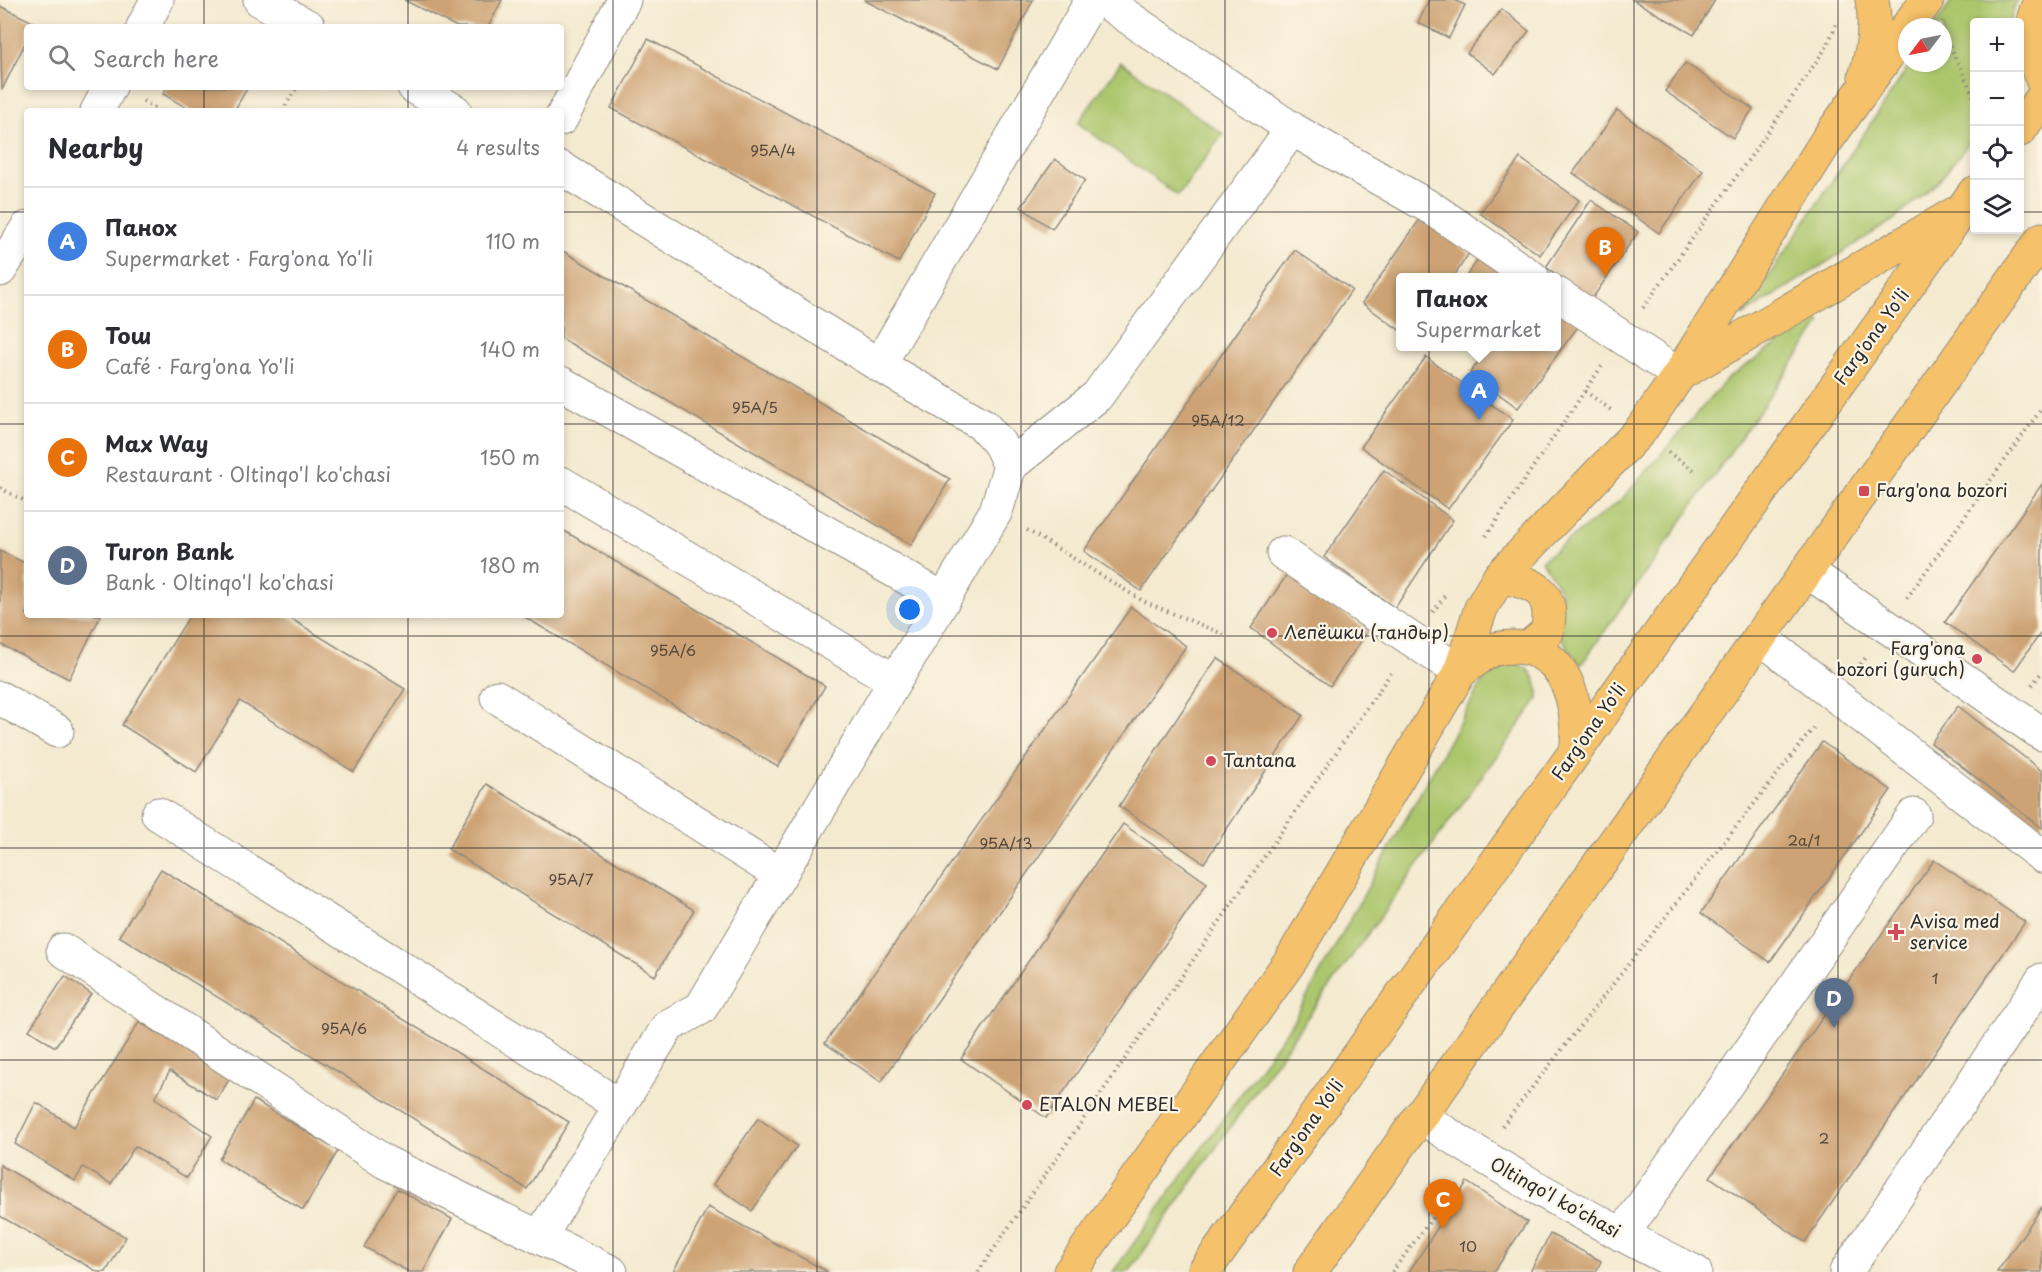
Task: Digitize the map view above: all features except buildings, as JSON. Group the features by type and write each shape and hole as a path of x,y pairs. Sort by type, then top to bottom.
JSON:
{"main road":[{"path":"1860,93 1873,48 1875,18 1872,0"},
{"path":"1914,18 1927,0"},
{"path":"2041,0 2031,28 2034,54 2042,79"},
{"path":"1070,1272 1291,960 1460,672 1481,608 1500,576 1640,431 1679,375 1827,141 1898,40"},
{"path":"2022,126 2042,98"},
{"path":"1679,375 1969,201"},
{"name":"Farg'ona Yo'li","path":"1204,1272 1969,201"},
{"path":"1310,1272 2042,239"},
{"path":"1460,672 1493,650 1529,647 1547,632 1548,605 1530,582 1500,576"},
{"path":"1529,647 1556,665 1567,682 1578,721 1577,749"}],"street":[{"path":"145,24 158,0"},
{"path":"260,0 304,24"},
{"path":"564,112 624,0"},
{"path":"879,364 1092,0"},
{"path":"1104,0 1292,129 1434,209 1526,273"},
{"path":"100,108 108,90"},
{"path":"419,90 450,108"},
{"path":"540,1237 668,1026 701,1008 996,511 1010,466 1097,396 1292,129"},
{"path":"564,170 879,364 983,425 999,443 1010,466"},
{"path":"0,270 24,233"},
{"path":"1561,297 1679,375"},
{"path":"564,385 944,599"},
{"path":"564,485 895,681"},
{"path":"1283,553 1460,672"},
{"path":"1807,571 2042,734"},
{"path":"1760,637 2042,856"},
{"path":"497,697 779,874"},
{"path":"0,698 57,731"},
{"path":"158,814 620,1106"},
{"path":"1622,1235 1914,815"},
{"path":"63,950 385,1162 611,1272"},
{"path":"1846,1272 2042,980"},
{"name":"Oltinqo'l ko'chasi","path":"1420,1116 1479,1156 1622,1235 1695,1272"}],"path":[{"path":"1952,51 1970,89"},
{"path":"284,108 295,90"},
{"path":"1585,391 1614,412"},
{"path":"1392,1272 1479,1156 1838,697 2042,408"},
{"path":"1665,450 1694,470"},
{"path":"0,488 24,500"},
{"path":"996,511 1143,601 1225,634"}],"green space":[{"path":"1952,0 2017,0 2011,18 1970,18 1970,141 1939,181 1895,219 1742,316 1905,72 1952,72 1952,18 1940,18"},
{"path":"1121,62 1223,134 1178,196 1078,123"},
{"path":"1814,318 1821,323 1581,665 1556,631 1561,608 1560,593 1541,561 1622,499 1727,379"},
{"path":"1511,662 1524,667 1532,674 1537,685 1538,699 1304,1022 1129,1272 1113,1272 1294,1020 1491,666"}],"place":[{"name":"Тош","path":"1605,277"},
{"name":"Панох","path":"1479,420"},
{"name":"Farg'ona bozori","path":"1864,491"},
{"name":"Лепёшки (тандыр)","path":"1272,633"},
{"name":"Farg'ona bozori (guruch)","path":"1977,659"},
{"name":"Tantana","path":"1211,761"},
{"name":"Avisa med service","path":"1896,932"},
{"name":"Turon Bank","path":"1834,1028"},
{"name":"ETALON MEBEL","path":"1027,1105"},
{"name":"Max Way","path":"1443,1229"}]}
